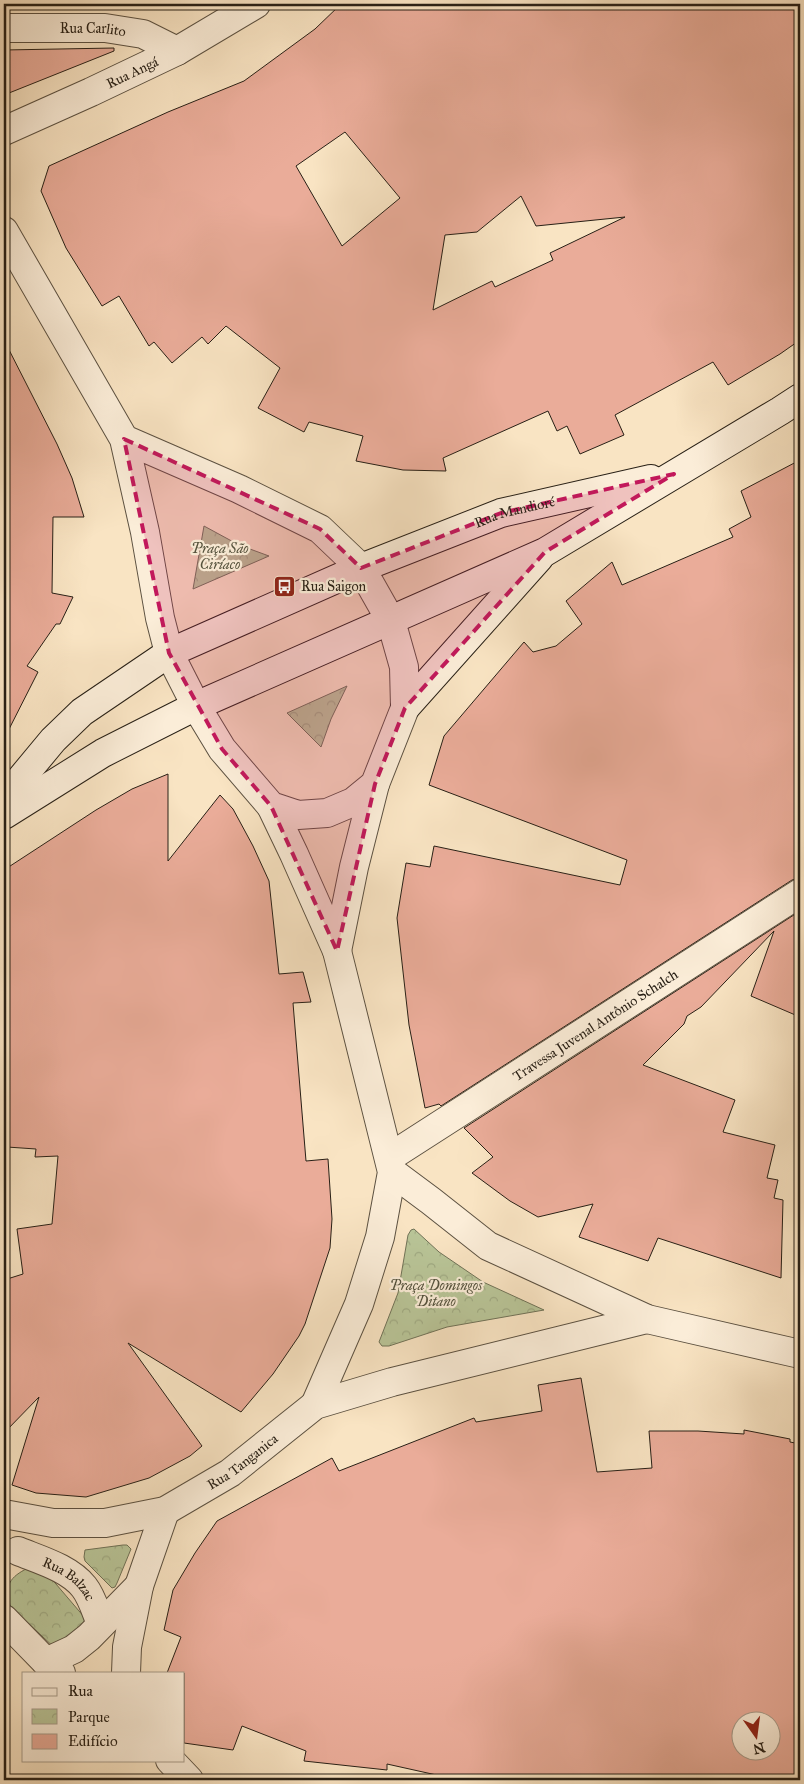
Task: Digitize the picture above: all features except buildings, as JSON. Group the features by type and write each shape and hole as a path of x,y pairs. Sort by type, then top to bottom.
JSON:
{"street":[{"name":"Rua Angá","path":"4,131 177,51 256,4"},
{"name":"Rua Carlito","path":"4,28 105,28 143,34 177,51"},
{"path":"4,231 124,438 145,532 160,618 170,653 196,706 222,750 271,806 338,950 391,1165 380,1237 359,1304 316,1405"},
{"name":"Rua Mandioré","path":"390,621 545,552 800,398"},
{"path":"124,438 239,488 320,530 361,568 390,621 404,667 405,708"},
{"name":"Rua Mandioré","path":"361,568 501,513 674,474"},
{"path":"338,950 354,867 375,784 405,708 545,552"},
{"path":"4,799 52,740 82,712 170,653 361,568"},
{"path":"4,815 102,753 196,706 390,621"},
{"path":"271,806 298,815 327,814 353,802 375,784"},
{"name":"Travessa Juvenal Antônio Schalch","path":"391,1165 800,893"},
{"path":"391,1165 488,1246 647,1319 800,1354"},
{"path":"316,1405 401,1379 647,1319"},
{"name":"Rua Tanganica","path":"4,1514 53,1523 105,1523 165,1511 230,1473 316,1405"},
{"path":"126,1672 127,1646 139,1586 165,1511"},
{"path":"11,1559 53,1523"},
{"name":"Rua Balzac","path":"11,1559 57,1568 74,1578 85,1588 101,1624"},
{"path":"4,1620 54,1667 89,1637 139,1586"},
{"path":"172,1762 189,1780"}],"highlighted area":[{"path":"124,439 320,529 361,568 501,513 674,474 545,552 405,708 375,784 337,951 271,806 222,749 169,653"}],"green space":[{"name":"Praça São Ciríaco","path":"204,526 239,545 269,556 193,589"},
{"path":"347,686 331,719 321,747 287,713"},
{"name":"Praça Domingos Ditano","path":"414,1229 439,1252 483,1282 544,1310 447,1327 389,1346 382,1346 379,1342 398,1293 408,1235"},
{"path":"127,1545 131,1549 117,1583 112,1588 85,1561 85,1550"},
{"path":"28,1568 50,1577 91,1625 59,1652 10,1606 8,1587 10,1582"}],"place":[{"name":"Rua Saigon","path":"285,586"}]}
